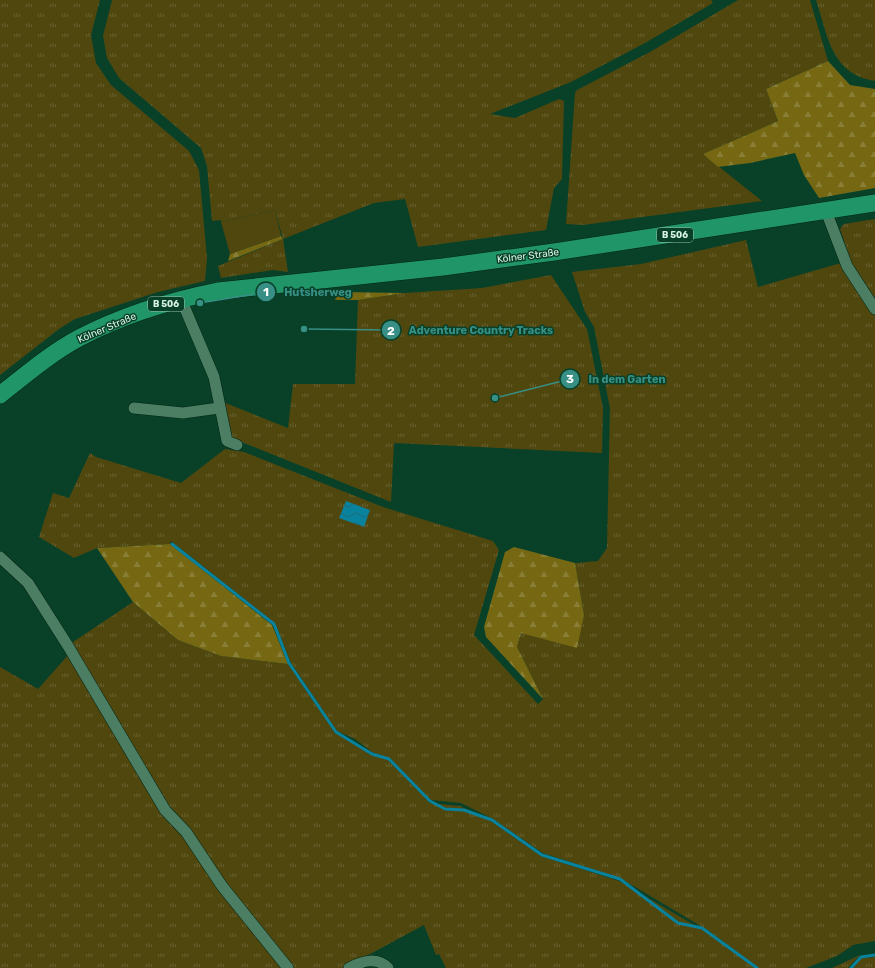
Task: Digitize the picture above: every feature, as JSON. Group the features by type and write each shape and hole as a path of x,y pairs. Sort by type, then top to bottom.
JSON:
{"main road":[{"name":"Kölner Straße","path":"0,395 30,371 79,338 131,316 180,299 218,291 443,267 562,251 875,203"}],"street":[{"path":"826,211 847,266 875,309"},
{"path":"180,299 214,377 219,408 227,441 237,445"},
{"path":"134,408 183,413 219,408"},
{"path":"0,557 28,583 72,652 165,810 186,832 222,886 288,968"},
{"path":"349,968 372,960 384,964 388,968"}],"green space":[{"path":"0,0 100,0 91,35 96,63 111,85 189,151 199,170 207,258 205,281 158,292 75,319 59,329 0,375"},
{"path":"112,0 711,0 713,3 645,43 571,82 490,114 515,118 559,99 564,101 562,179 554,188 546,230 418,247 405,199 374,203 283,239 275,210 221,222 221,220 212,221 207,166 201,148 119,78 107,58 103,36"},
{"path":"738,0 810,0 828,61 766,89 778,121 703,154 762,201 583,225 566,224 575,93 577,90 650,52"},
{"path":"816,0 875,0 875,81 860,77 840,62 828,40"},
{"path":"828,61 850,85 875,89 875,188 819,198 804,175 795,153 750,163 718,167 703,154 778,121 766,89"},
{"path":"275,210 281,236 230,254 221,222"},
{"path":"875,219 875,299 852,264 840,229 844,224"},
{"path":"281,236 283,239 228,261 230,254"},
{"path":"283,239 288,272 273,270 221,278 218,266"},
{"path":"746,240 758,287 841,263 875,316 875,941 853,945 837,956 806,968 759,968 709,931 620,878 543,853 493,819 461,803 431,800 390,758 372,752 355,739 337,731 291,663 275,623 171,541 170,544 97,548 74,558 39,537 53,493 69,498 90,453 96,457 181,483 225,449 244,452 383,507 493,541 499,550 474,635 538,704 543,699 517,647 521,633 584,615 575,563 598,561 607,548 610,408 594,327 585,312 572,272 641,264"},
{"path":"551,275 587,329 603,408 602,453 394,443 391,502 234,439 227,430 223,402 288,428 293,384 355,384 358,300 405,293 482,288"},
{"path":"339,292 405,293 358,300 335,300"},
{"path":"170,544 272,625 288,664 221,656 178,640 133,602 97,548"},
{"path":"514,547 575,563 584,615 577,648 521,633 517,647 543,699 486,637 484,627 505,552"},
{"path":"133,602 178,640 221,656 288,664 335,733 354,742 371,755 388,760 430,803 460,806 491,821 541,856 619,881 708,933 755,968 446,968 439,954 436,955 424,925 344,968 291,968 167,808 70,644"},
{"path":"70,653 164,811 219,887 284,968 0,968 0,667 38,689"},
{"path":"860,955 848,968 832,968"},
{"path":"875,957 875,968 853,968 861,958"}],"water":[{"path":"346,501 370,510 364,527 339,518"}],"waterway":[{"path":"172,544 274,624 289,663 336,732 372,754 389,759 430,801 445,809 464,810 492,820 542,855 620,879 678,923 702,928 757,968"},
{"path":"851,968 861,957 875,955"}],"place":[{"name":"Hutsherweg","path":"200,303"},
{"name":"Adventure Country Tracks","path":"304,329"},
{"name":"In dem Garten","path":"495,398"}]}
